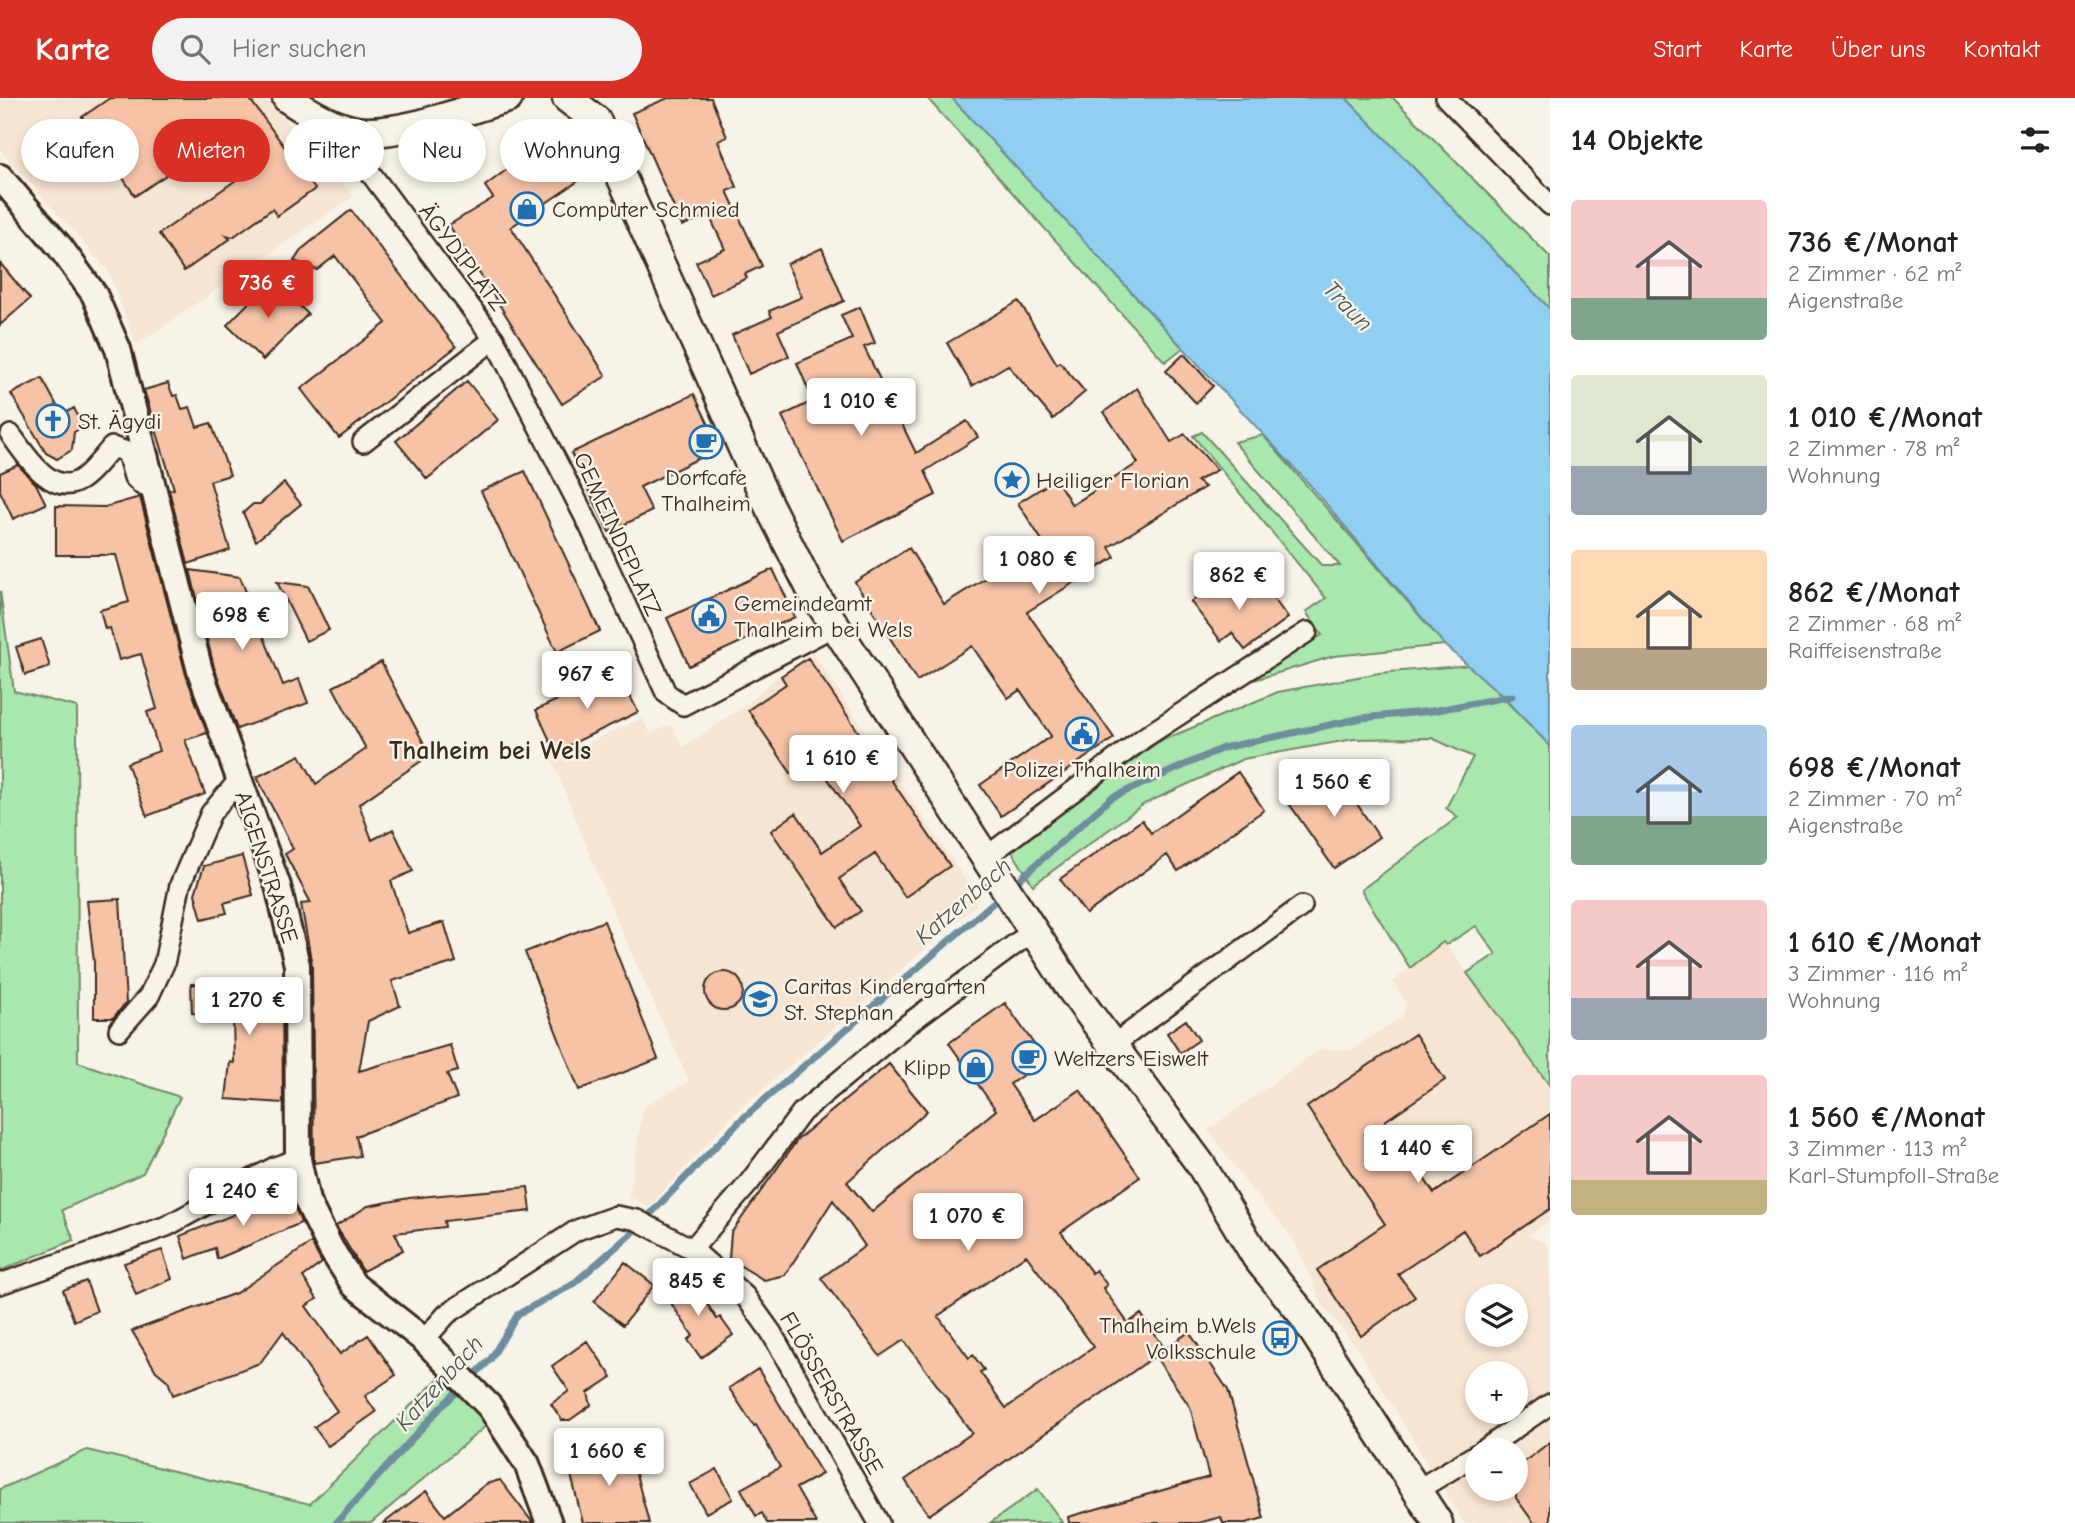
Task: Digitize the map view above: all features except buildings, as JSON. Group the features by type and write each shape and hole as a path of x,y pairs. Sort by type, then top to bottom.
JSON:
{"main road":[{"path":"287,98 312,107 328,119"},
{"path":"384,130 508,98"},
{"path":"567,98 596,120 766,500 834,626 1033,930 1114,1045 1201,1165 1273,1246 1301,1312 1419,1489 1438,1523"}],"street":[{"path":"1446,98 1550,205"},
{"name":"AIGENSTRASSE","path":"0,177 60,247 94,294 118,349 200,671 278,886 297,965 298,1159 307,1201 343,1271 368,1298 424,1340 490,1407 527,1464 549,1523"},
{"name":"ÄGYDIPLATZ","path":"363,442 494,340 377,182"},
{"name":"GEMEINDEPLATZ","path":"494,340 590,527 666,693 683,705 834,626"},
{"path":"11,435 33,465 52,480 73,484 82,480 111,447 127,452 134,477 142,485 152,484"},
{"path":"986,857 1146,737 1307,632"},
{"path":"118,1031 149,996 164,964 180,885 211,813 239,780"},
{"path":"1114,1045 1302,906"},
{"path":"692,1249 749,1183 802,1112 908,1024 1033,930"},
{"path":"0,1284 167,1226 275,1167 298,1159"},
{"name":"FLÖSSERSTRASSE","path":"424,1340 447,1314 577,1230 616,1216 644,1223 692,1249 745,1296 757,1311 879,1523"},
{"path":"1501,1438 1550,1404"},
{"path":"1419,1489 1465,1461"}],"shaded area":[{"path":"0,98 266,98 285,119 284,182 341,182 354,196 136,345 109,272 29,182 139,182 139,119 21,119 21,173 0,149"},
{"name":"Caritas Kindergarten St. Stephan","path":"813,653 977,897 975,906 734,1114 649,1207 629,1197 643,1107 689,1081 615,917 552,760 642,718 651,734 671,724 683,747 749,703 775,678"},
{"path":"1444,941 1550,1086 1550,1221 1528,1235 1545,1243 1550,1249 1550,1523 1464,1523 1357,1348 1322,1304 1293,1238 1250,1188 1208,1130 1320,1049 1350,1050 1402,1017 1406,1004 1393,982"}],"green space":[{"path":"927,98 952,98 1183,348 1165,362"},
{"path":"1346,98 1393,98 1550,257 1550,309"},
{"path":"1202,432 1322,566 1340,566 1234,442 1263,435 1445,645 1334,656 1241,684 1322,635 1306,612 1326,598 1193,436"},
{"path":"0,591 14,691 77,707 78,1062 180,1097 143,1173 62,1210 74,1240 0,1271"},
{"path":"1471,665 1550,746 1550,1086 1467,973 1496,954 1476,926 1446,945 1443,942 1410,968 1361,890 1458,817 1446,808 1473,757 1432,738 1354,739 1243,759 1144,804 1033,885 1011,850 1158,742 1278,692 1379,673"},
{"path":"443,1374 487,1425 371,1523 0,1523 0,1489 87,1450 310,1504"},
{"path":"1038,1489 1063,1523 990,1523"}],"water":[{"name":"Traun","path":"952,98 1346,98 1550,309 1550,746 1505,698 1445,645 1311,486"}],"waterway":[{"name":"Katzenbach","path":"1013,885 1111,798 1223,748 1362,718 1432,711 1512,696"},
{"name":"Katzenbach","path":"336,1523 440,1408 490,1360 518,1314 572,1285 632,1233 740,1121 1001,896"}],"place":[{"name":"Computer Schmied","path":"527,209"},
{"name":"St. Ägydi","path":"53,421"},
{"name":"Dorfcafe Thalheim","path":"706,442"},
{"name":"Heiliger Florian","path":"1012,480"},
{"name":"Gemeindeamt Thalheim bei Wels","path":"709,616"},
{"name":"Polizei Thalheim","path":"1082,734"},
{"name":"Caritas Kindergarten St. Stephan","path":"760,999"},
{"name":"Weltzers Eiswelt","path":"1029,1058"},
{"name":"Klipp","path":"976,1067"},
{"name":"Thalheim b.Wels Volksschule","path":"1280,1338"}],"district":[{"name":"Thalheim bei Wels","path":"490,750"}]}
